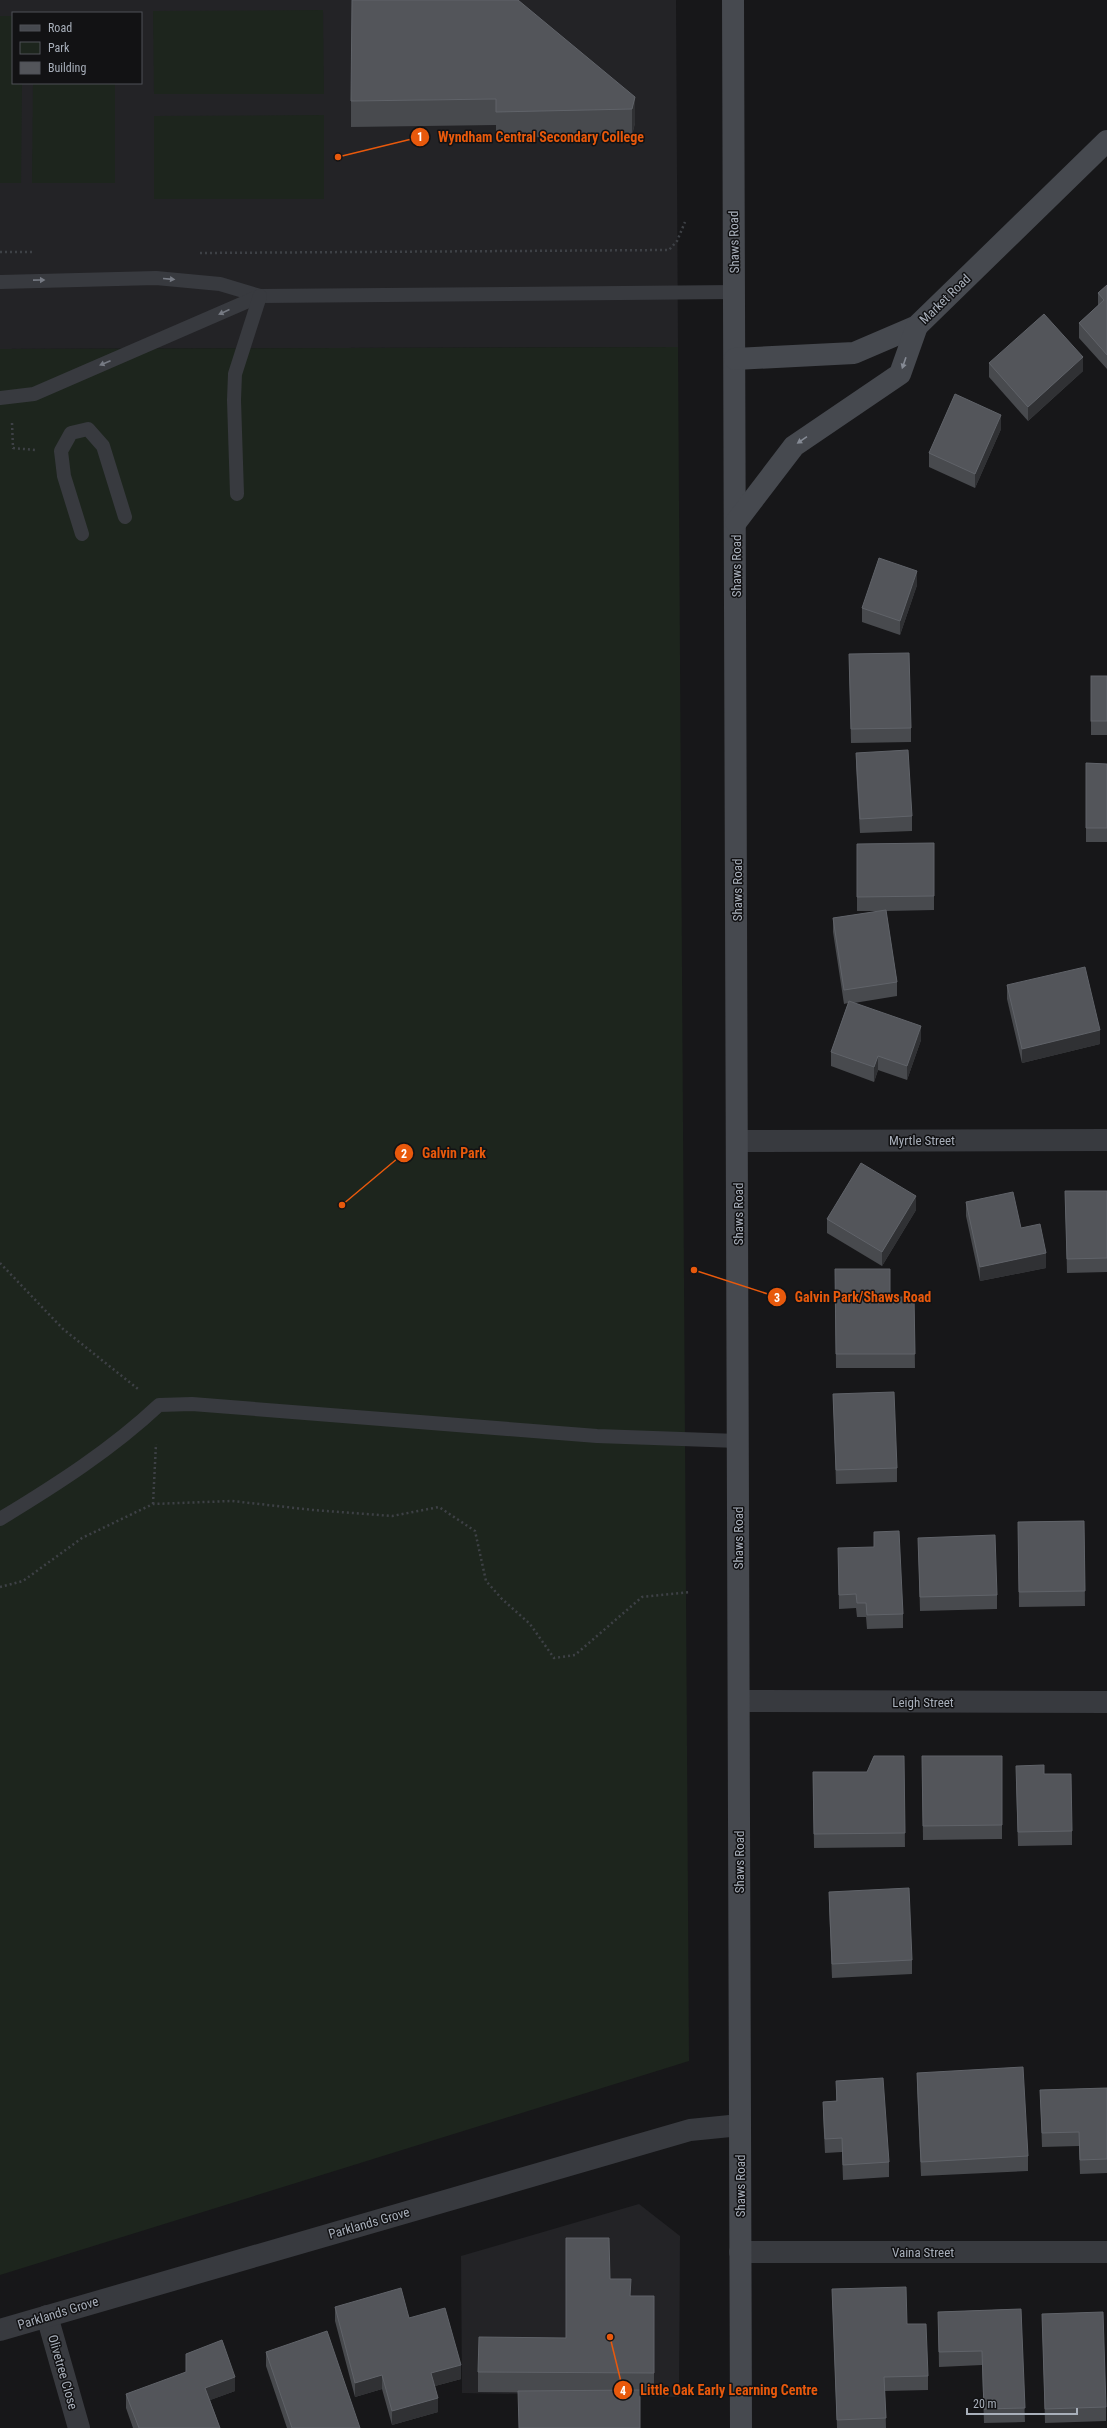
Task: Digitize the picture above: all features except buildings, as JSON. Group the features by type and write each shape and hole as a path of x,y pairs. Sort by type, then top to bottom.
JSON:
{"street":[{"name":"Shaws Road","path":"733,0 736,522 741,2428"},
{"name":"Market Road","path":"735,359 854,353 917,326 1107,141"},
{"path":"736,522 794,446 900,374 917,326"},
{"name":"Myrtle Street","path":"737,1141 1107,1140"},
{"name":"Leigh Street","path":"739,1701 1107,1702"},
{"name":"Parklands Grove","path":"0,2330 690,2130 740,2126"},
{"name":"Vaina Street","path":"740,2252 1107,2252"},
{"name":"Olivetree Close","path":"47,2316 79,2428"}],"lane":[{"path":"0,282 156,278 220,284 260,296 735,292"},
{"path":"0,398 34,394 260,296"},
{"path":"238,494 234,400 235,374 260,296"},
{"path":"82,534 64,476 62,451 70,433 88,429 103,446 125,517"},
{"path":"0,1518 64,1481 138,1425 159,1405 192,1404 597,1436 738,1441"}],"path":[{"path":"195,254 669,250 677,241 685,222"},
{"path":"0,252 39,252"},
{"path":"6,421 12,421 13,448"},
{"path":"0,1263 63,1329 105,1365 159,1405 153,1504"},
{"path":"0,1587 22,1581 82,1538 153,1504 232,1501 313,1510 392,1516 439,1506 475,1531 486,1581 502,1599 530,1624 554,1658 575,1655 642,1597 690,1592"}],"shaded area":[{"path":"0,0 676,0 678,347 0,349"},
{"path":"639,2204 680,2236 679,2397 462,2393 461,2256"}],"green space":[{"path":"323,10 324,94 154,94 153,11"},
{"path":"0,16 12,16 12,84 22,84 21,183 0,183"},
{"path":"33,84 115,84 115,183 32,183"},
{"path":"324,115 324,199 154,199 154,116"},
{"path":"678,347 689,2061 0,2275 0,349"}],"place":[{"name":"Wyndham Central Secondary College","path":"338,157"},
{"name":"Galvin Park","path":"342,1205"},
{"name":"Galvin Park/Shaws Road","path":"694,1270"},
{"name":"Little Oak Early Learning Centre","path":"610,2337"}]}
